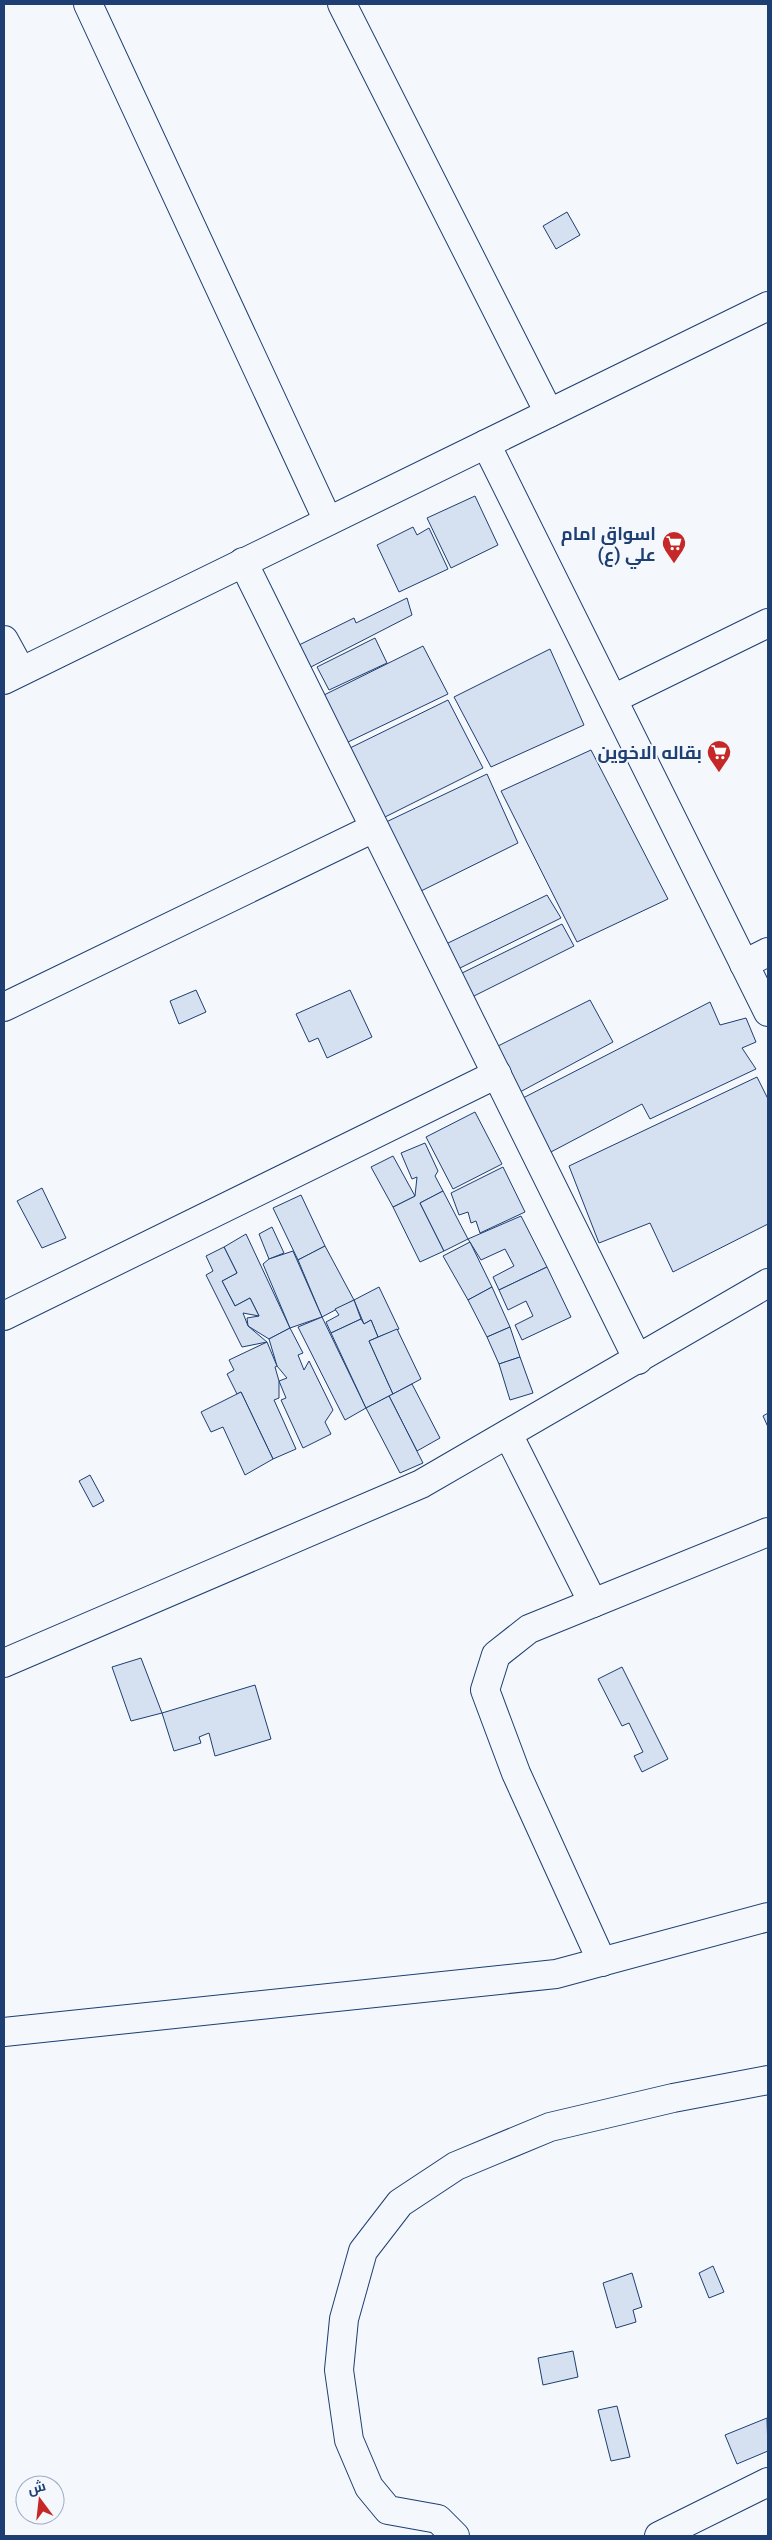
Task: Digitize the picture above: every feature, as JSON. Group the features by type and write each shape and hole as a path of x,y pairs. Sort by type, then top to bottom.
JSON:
{"street":[{"path":"88,4 328,521"},
{"path":"342,4 549,413"},
{"path":"4,640 12,676 768,306"},
{"path":"486,444 768,1012"},
{"path":"243,562 638,1360"},
{"path":"613,699 768,623"},
{"path":"4,1007 374,828"},
{"path":"744,964 768,952"},
{"path":"4,1314 497,1074"},
{"path":"4,1664 421,1484 768,1283"},
{"path":"508,1434 593,1604"},
{"path":"602,1962 516,1773 485,1690 496,1655 529,1629 768,1532"},
{"path":"4,2032 556,1974 768,1917"},
{"path":"455,2536 438,2519 388,2510 368,2487 349,2440 339,2370 344,2319 363,2251 400,2203 456,2166 550,2127 673,2098 768,2080"},
{"path":"659,2536 768,2482"}],"building":[{"path":"567,212 580,235 556,249 543,226"},
{"path":"475,496 498,545 451,568 427,518"},
{"path":"413,527 417,535 429,528 448,569 399,592 377,545"},
{"path":"407,598 412,615 307,669 297,646 354,618 356,623"},
{"path":"375,638 387,663 329,690 317,667"},
{"path":"423,646 448,694 346,743 324,695"},
{"path":"550,649 584,725 491,767 454,697"},
{"path":"448,700 483,768 383,818 350,748"},
{"path":"591,750 668,899 577,942 501,791"},
{"path":"487,774 518,843 417,893 384,823"},
{"path":"547,895 561,918 456,970 446,944"},
{"path":"562,924 574,946 468,999 458,975"},
{"path":"196,990 206,1012 179,1024 170,1001"},
{"path":"350,990 372,1037 327,1058 318,1038 309,1042 296,1014"},
{"path":"590,1000 613,1042 520,1092 498,1046"},
{"path":"710,1002 720,1025 746,1018 756,1042 742,1048 756,1069 650,1119 642,1104 549,1153 523,1098"},
{"path":"757,1077 768,1099 768,1224 673,1272 650,1223 599,1243 569,1166"},
{"path":"475,1112 502,1164 453,1189 426,1137"},
{"path":"425,1143 438,1171 435,1176 443,1191 420,1203 444,1251 420,1262 393,1207 415,1196 417,1177 412,1179 401,1153"},
{"path":"393,1156 415,1196 393,1207 371,1167"},
{"path":"503,1167 525,1212 480,1233 476,1221 471,1223 468,1212 459,1215 451,1193"},
{"path":"42,1188 66,1238 42,1248 17,1201"},
{"path":"443,1191 468,1239 444,1251 420,1203"},
{"path":"301,1195 325,1246 298,1260 273,1208"},
{"path":"521,1216 547,1267 499,1290 493,1277 514,1266 505,1249 481,1260 468,1239"},
{"path":"272,1227 284,1253 269,1259 259,1234"},
{"path":"246,1234 290,1328 269,1339 248,1326 247,1318 259,1316 250,1298 235,1306 222,1281 237,1273 224,1247"},
{"path":"470,1242 492,1287 468,1300 443,1256"},
{"path":"325,1246 354,1300 322,1317 298,1260"},
{"path":"224,1247 237,1273 222,1281 235,1306 250,1298 259,1316 243,1313 248,1326 267,1342 242,1347 206,1275 213,1271 206,1256"},
{"path":"293,1251 322,1317 290,1328 263,1264 269,1259"},
{"path":"547,1267 571,1317 522,1340 515,1325 533,1316 526,1301 508,1310 499,1290"},
{"path":"379,1287 399,1329 378,1337 371,1320 364,1324 354,1300"},
{"path":"492,1287 510,1327 487,1337 468,1300"},
{"path":"354,1300 361,1319 331,1333 326,1322 339,1315 335,1309"},
{"path":"322,1317 366,1408 345,1420 298,1327"},
{"path":"361,1319 364,1324 371,1320 378,1337 369,1341 393,1394 366,1408 331,1333"},
{"path":"510,1327 520,1357 499,1364 487,1337"},
{"path":"290,1328 303,1353 298,1355 304,1370 309,1361 333,1410 325,1422 331,1434 303,1448 281,1400 286,1398 279,1381 287,1378 277,1366 269,1339"},
{"path":"397,1329 421,1379 393,1394 369,1341"},
{"path":"267,1342 277,1366 275,1367 279,1381 279,1398 274,1400 296,1449 273,1459 241,1392 237,1394 227,1374 234,1370 229,1360"},
{"path":"520,1357 533,1393 510,1400 499,1364"},
{"path":"412,1384 440,1438 417,1451 389,1396"},
{"path":"241,1392 273,1459 245,1475 223,1427 211,1432 201,1412"},
{"path":"389,1396 423,1463 400,1473 366,1408"},
{"path":"768,1413 768,1427 763,1416"},
{"path":"90,1475 104,1501 93,1507 79,1481"},
{"path":"141,1658 162,1713 131,1721 112,1667"},
{"path":"622,1667 668,1759 642,1772 634,1756 643,1752 629,1723 622,1726 598,1679"},
{"path":"255,1685 271,1739 215,1756 209,1733 199,1737 201,1743 174,1751 162,1713"},
{"path":"713,2266 724,2292 709,2298 699,2273"},
{"path":"632,2273 642,2307 633,2310 636,2322 616,2328 603,2283"},
{"path":"573,2351 578,2377 543,2385 538,2358"},
{"path":"617,2406 630,2457 611,2461 598,2410"},
{"path":"767,2418 768,2451 737,2464 725,2435"}],"place":[{"name":"اسواق امام علي (ع)","path":"674,564"},
{"name":"بقاله الاخوين","path":"719,773"}]}
